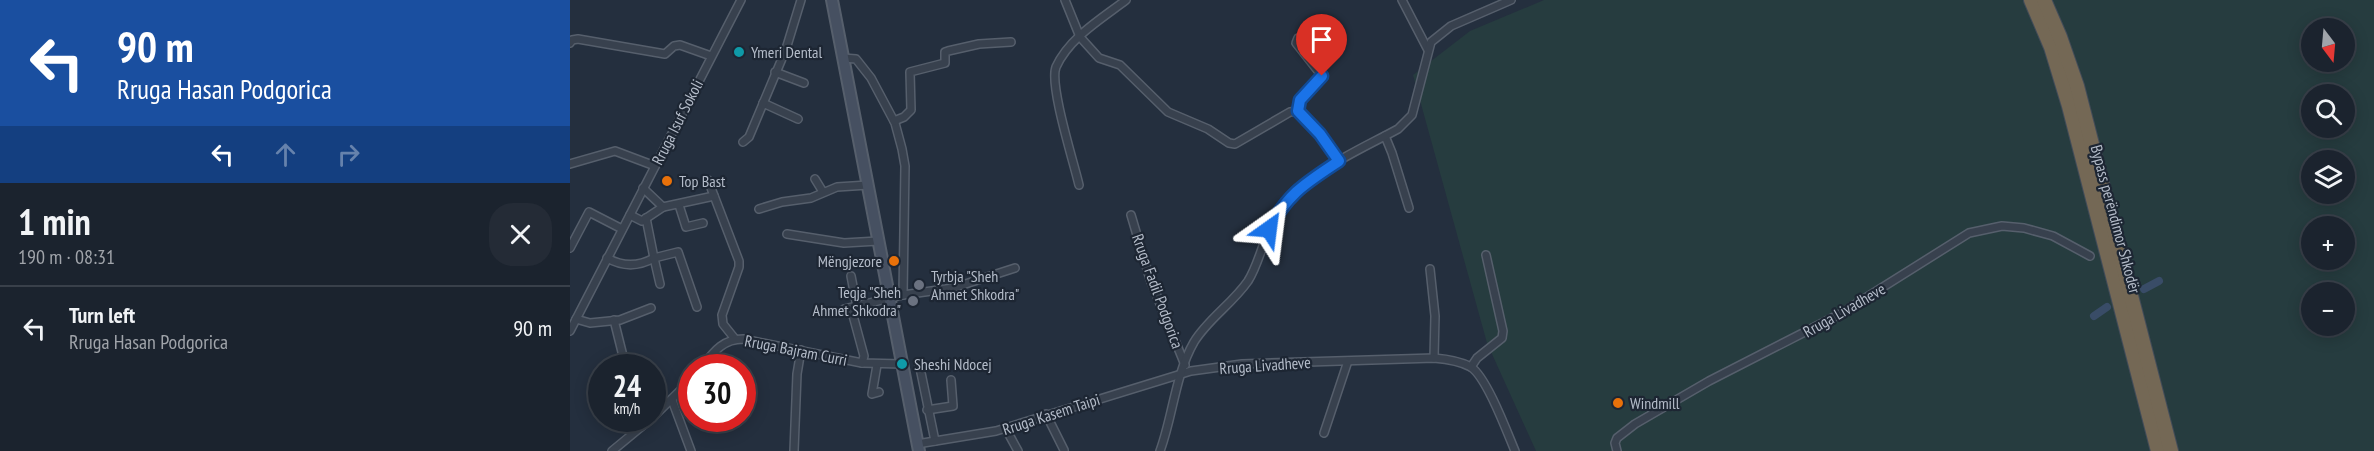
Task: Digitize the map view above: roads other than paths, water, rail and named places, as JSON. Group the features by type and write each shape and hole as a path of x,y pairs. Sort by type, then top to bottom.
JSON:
{"highway":[{"name":"Bypass perëndimor Shkodër","path":"2031,0 2051,47 2069,106 2158,451"},
{"name":"Bypass perëndimor Shkodër","path":"2044,0 2077,86 2171,451"}],"main road":[{"path":"832,0 918,447"}],"street":[{"name":"Rruga Isuf Sokoli","path":"570,331 741,0"},
{"path":"743,142 749,137 786,49 801,0"},
{"path":"1065,0 1080,37 1099,58 1120,64 1168,112 1208,129 1229,143 1235,144 1243,141 1290,112 1298,111"},
{"path":"1079,185 1054,79 1055,69 1080,37 1126,0"},
{"path":"1402,0 1428,50"},
{"path":"1160,451 1183,369 1193,344 1249,279 1269,229 1289,197 1297,189 1339,161 1398,129 1412,115 1431,42 1450,26 1511,0"},
{"path":"1298,38 1296,44 1322,76 1300,100 1298,111"},
{"path":"570,44 572,40 578,39 665,54 674,46 680,45 711,56"},
{"path":"894,121 904,117 911,110 910,72 945,63 945,52 948,51 979,44 1011,42"},
{"path":"843,58 856,59 871,78 899,135 905,166 903,295"},
{"path":"775,72 804,83"},
{"path":"763,103 798,119"},
{"path":"1298,111 1320,134 1339,161"},
{"path":"1385,136 1409,208"},
{"path":"570,164 615,151 655,166"},
{"path":"815,178 823,192"},
{"path":"708,180 739,261 739,267 722,315 723,324 735,339"},
{"path":"759,209 782,202 811,198 846,186 868,185"},
{"path":"643,188 663,207"},
{"path":"630,215 642,221 663,207 714,196"},
{"path":"679,205 686,227 703,223"},
{"path":"570,248 590,212 622,229"},
{"name":"Rruga Fadil Podgorica","path":"1131,215 1150,279 1183,369"},
{"path":"646,218 660,284"},
{"name":"Rruga Livadheve","path":"1617,451 1615,443 1617,438 1635,424 1718,376 1840,314 1969,232 2002,226 2024,228 2053,236 2090,256"},
{"path":"787,234 854,243 878,241"},
{"path":"608,258 621,265 629,265 678,252 681,254 698,307"},
{"path":"1486,255 1503,331 1502,338 1477,358 1471,367 1490,394 1515,451"},
{"path":"850,308 903,295 953,288 1016,268"},
{"path":"1430,269 1434,316 1434,358"},
{"path":"851,276 850,308 864,356 862,363"},
{"path":"576,319 591,323 620,320 651,308"},
{"path":"614,320 622,354"},
{"name":"Rruga Bajram Curri","path":"713,354 722,344 735,339 757,341 862,363 902,364"},
{"path":"794,451 796,384 801,350"},
{"name":"Rruga Livadheve","path":"1183,369 1242,364 1434,358 1450,360 1471,367"},
{"path":"1324,433 1348,361"},
{"path":"919,363 927,410 939,449"},
{"path":"878,365 873,394 879,392"},
{"name":"Rruga Kasem Taipi","path":"918,447 936,441 1006,429 1183,369"},
{"path":"927,410 953,406 951,380"},
{"path":"666,405 678,393"},
{"path":"672,400 691,451"},
{"path":"1046,414 1064,450"},
{"path":"1006,429 1018,451"},
{"path":"612,451 635,432"},
{"path":"621,443 624,451"}],"waterway":[{"path":"2144,289 2159,281"},
{"path":"2094,316 2107,307"}],"place":[{"name":"Ymeri Dental","path":"739,52"},
{"name":"Top Bast","path":"667,181"},
{"name":"Mëngjezore","path":"894,261"},
{"name":"Tyrbja \"Sheh Ahmet Shkodra\"","path":"919,285"},
{"name":"Teqja \"Sheh Ahmet Shkodra\"","path":"913,301"},
{"name":"Sheshi Ndocej","path":"902,364"},
{"name":"Windmill","path":"1618,403"}]}
